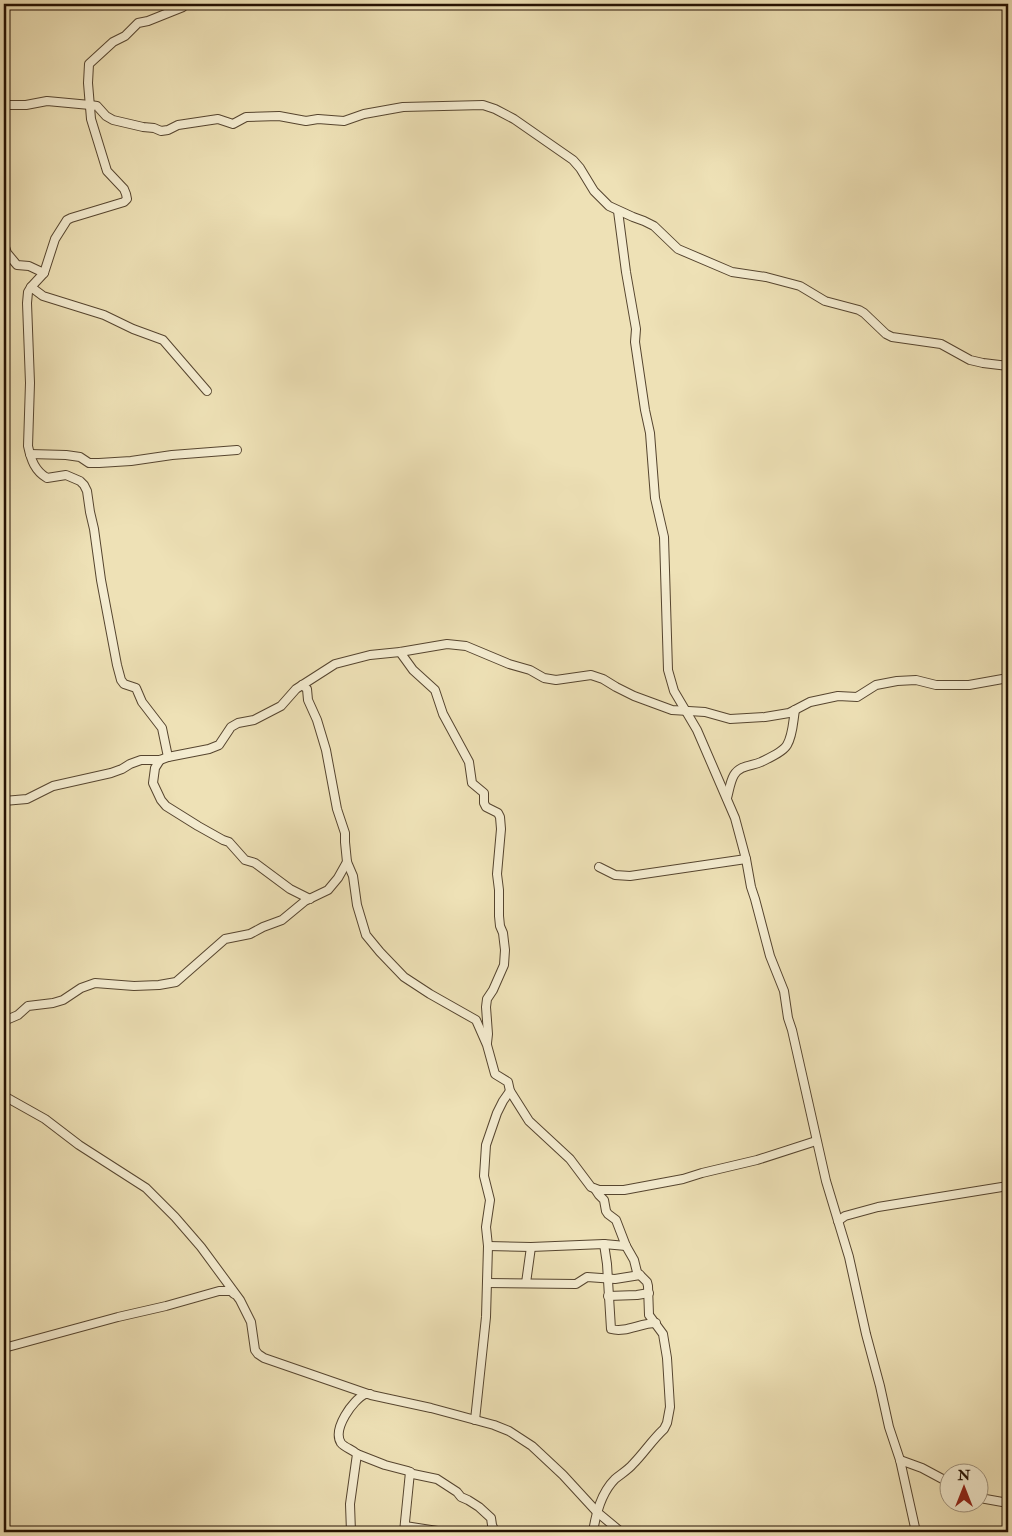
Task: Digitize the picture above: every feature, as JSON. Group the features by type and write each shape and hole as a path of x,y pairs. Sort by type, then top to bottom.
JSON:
{"street":[{"path":"168,757 162,728 142,702 136,688 124,684 121,680 101,580 87,491 84,485 73,477 66,475 47,478 40,473 30,454 28,446 30,383 27,302 28,292 44,272 55,239 67,220 124,202 126,199 124,189 107,171 91,119 88,83 89,64 113,42 125,36 138,23 167,14 183,7 184,4"},
{"path":"4,105 26,105 47,101 97,106 106,116 113,120 161,131 178,125 218,120 233,124 246,117 279,116 306,121 318,119 344,121 364,114 403,107 483,105 496,109 514,119 564,153 580,168 601,200 618,211 644,220 663,234 678,249 732,272 766,277 800,286 826,301 859,310 892,337 941,344 970,360 1008,366"},
{"path":"618,211 636,329 635,342 650,433 655,498 664,537 668,670 670,680 674,691 697,730 735,818 746,859 749,881 770,956 784,991 788,1018 816,1141 849,1257 866,1334 889,1427 900,1460 916,1532"},
{"path":"4,244 7,253 17,265 29,266 44,272"},
{"path":"31,287 43,296 104,315 133,329 163,340 207,391"},
{"path":"30,454 66,454 80,457 89,463 99,463 238,450"},
{"path":"4,801 27,799 53,786 78,779 88,779 104,775 141,760 160,760 214,747 218,745 231,727 238,723 254,720 281,706 302,685 335,664 370,655 447,644 458,644 530,670 544,678 556,680 591,675 603,679 634,696 672,710 705,712 723,718 734,719 775,716 795,710 814,700 838,696 857,697 876,685 897,681 916,680 936,685 969,685 1008,678"},
{"path":"400,652 413,670 435,690 443,714 469,762 472,783 484,793 484,804 486,807 498,813 500,817 501,829 497,874 499,890 498,916 503,933 505,960 493,990 487,999 487,1045"},
{"path":"302,685 307,689 308,700 317,720 326,750 337,809 345,833 344,842 347,862 353,876 357,905 366,935 372,944 404,976 430,994 476,1020 487,1045 494,1072 508,1082 510,1091 528,1121 566,1155 591,1187 604,1200 606,1211 616,1220 636,1268 647,1282 649,1315 663,1334 667,1358 670,1408 667,1423 629,1469 614,1480 601,1500 593,1532"},
{"path":"726,798 734,775 740,769 762,761 783,750 791,734 795,710"},
{"path":"160,760 154,769 153,783 166,806 229,842 246,860 255,863 290,889 310,899"},
{"path":"599,867 615,876 630,876 746,859"},
{"path":"4,1021 18,1015 28,1006 63,1000 81,988 95,983 134,986 176,982 225,939 250,934 282,920 302,903 332,887 347,862"},
{"path":"475,1420 486,1331 488,1246 486,1220 490,1200 484,1176 486,1145 497,1113 510,1091"},
{"path":"4,1096 39,1115 79,1146 146,1188 175,1217 201,1247 240,1300 251,1322 255,1350 258,1354 290,1367 371,1394 432,1408 509,1431 532,1446 563,1475 597,1512 621,1532"},
{"path":"595,1189 624,1190 683,1179 758,1160 816,1141"},
{"path":"838,1221 844,1216 878,1207 1008,1186"},
{"path":"488,1246 531,1247 604,1244 626,1246"},
{"path":"604,1244 607,1264 610,1325 612,1330 624,1330 644,1324 656,1323"},
{"path":"526,1283 531,1247"},
{"path":"486,1283 576,1284 587,1277 607,1279 640,1275"},
{"path":"625,1278 627,1295"},
{"path":"4,1348 219,1291 231,1291 234,1294"},
{"path":"608,1296 649,1293"},
{"path":"371,1394 366,1394 357,1400 342,1422 339,1428 339,1440 342,1444 357,1454 385,1465 437,1479 457,1492 461,1497 479,1507 491,1518 495,1532"},
{"path":"351,1532 350,1504 357,1454"},
{"path":"900,1460 922,1468 940,1478"},
{"path":"410,1472 405,1529 444,1532"},
{"path":"990,1500 1008,1503"}]}
